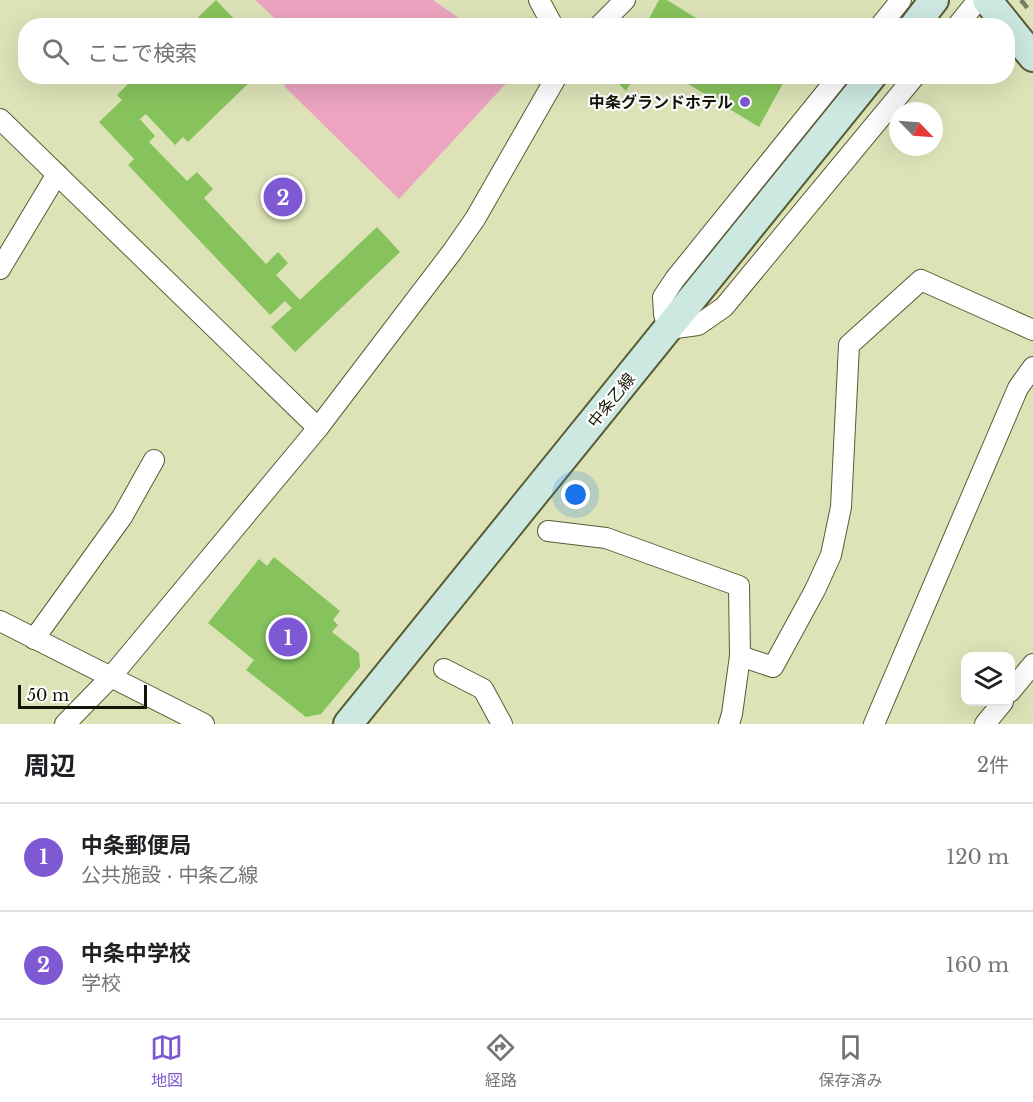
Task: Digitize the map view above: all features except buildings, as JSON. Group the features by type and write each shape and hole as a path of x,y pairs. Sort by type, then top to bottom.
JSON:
{"main road":[{"path":"920,18 934,0"},
{"path":"987,0 1002,18"},
{"path":"1015,35 1033,57"},
{"name":"中条乙線","path":"348,724 867,84"}],"street":[{"path":"539,0 549,18"},
{"path":"607,18 625,0"},
{"path":"886,18 901,0"},
{"path":"963,18 978,0"},
{"path":"65,724 110,678 318,428 476,219 552,84"},
{"path":"833,84 675,279 663,297 668,330 698,325 724,307 908,84"},
{"path":"0,119 318,428"},
{"path":"0,269 57,174"},
{"path":"740,656 773,667 815,590 831,555 841,507 849,345 921,280 1033,330"},
{"path":"874,724 1025,392 1033,367"},
{"path":"34,639 122,517 154,460"},
{"path":"548,531 606,538 739,586 740,656 729,724"},
{"path":"0,621 204,724"},
{"path":"1015,687 1033,664"},
{"path":"444,669 483,689 502,724"},
{"path":"985,724 1000,706"}],"shaded area":[{"path":"255,0 433,0 459,18 274,18"},
{"path":"286,84 506,84 399,199 284,86"}],"railway":[{"path":"1021,0 1033,15"}],"place":[{"name":"中条グランドホテル","path":"745,102"},
{"name":"中条中学校","path":"283,197"},
{"name":"中条郵便局","path":"288,637"}]}
